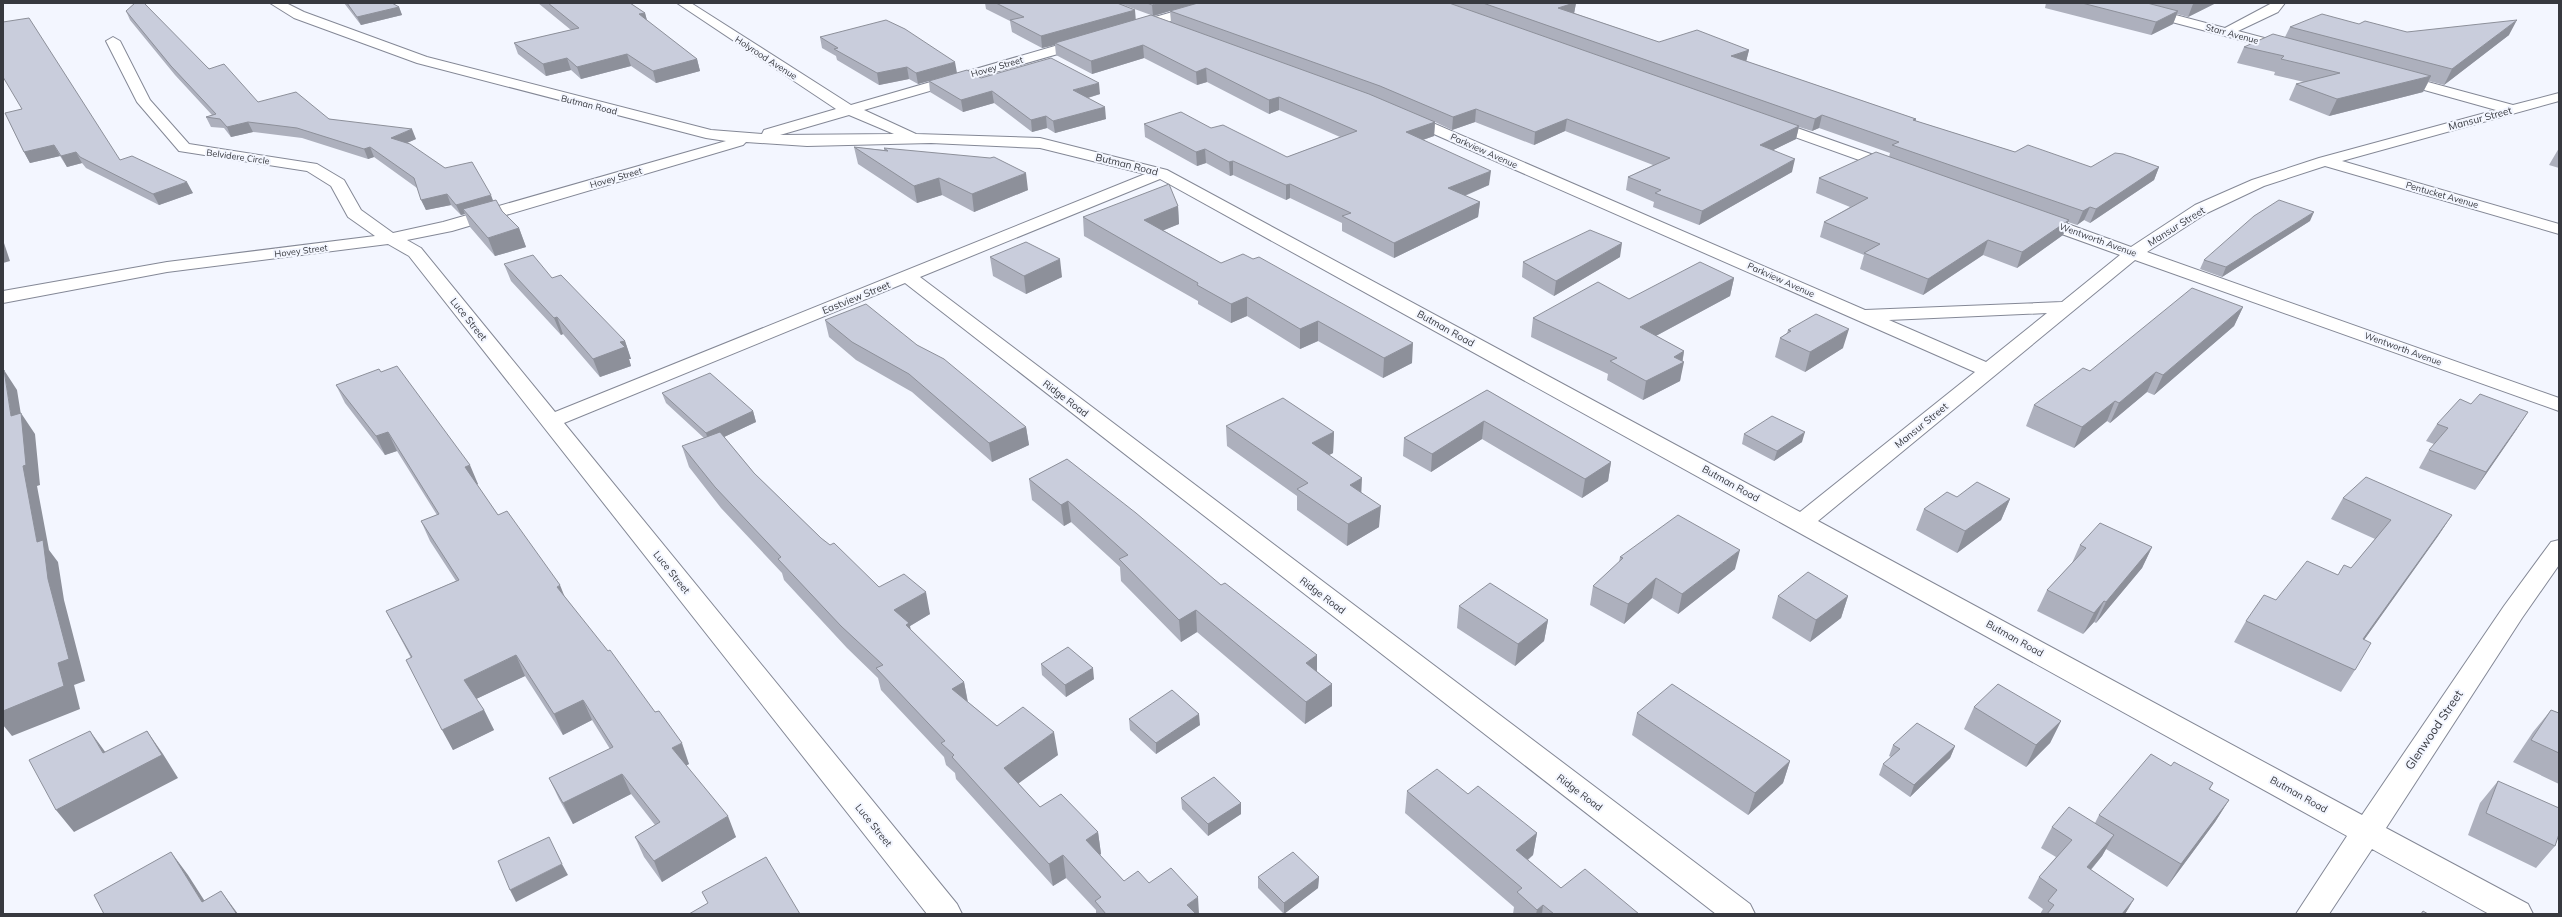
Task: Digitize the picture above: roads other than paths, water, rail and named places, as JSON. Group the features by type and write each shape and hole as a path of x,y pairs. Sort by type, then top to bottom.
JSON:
{"street":[{"name":"Butman Road","path":"276,3 299,15 422,60 711,135 807,141 916,138 1040,143 1161,173 2517,914"},
{"name":"Holyrood Avenue","path":"683,3 836,104 851,110"},
{"name":"Hovey Street","path":"3,297 167,267 391,238 446,227 1218,3"},
{"name":"Starr Avenue","path":"2115,3 2297,51"},
{"path":"2227,32 2274,8 2279,3"},
{"path":"1129,14 1173,30"},
{"name":"Belvidere Circle","path":"113,41 144,102 184,148 311,167 338,183 354,213 391,238"},
{"path":"2382,74 2511,110"},
{"name":"Mansur Street","path":"1802,522 2133,253 2201,209 2258,183 2325,161 2559,97"},
{"name":"Butman Road","path":"851,110 916,138"},
{"name":"Parkview Avenue","path":"1396,112 1988,370"},
{"path":"1757,119 1907,172"},
{"name":"Pentucket Avenue","path":"2325,161 2559,229"},
{"name":"Eastview Street","path":"550,421 1161,173"},
{"name":"Wentworth Avenue","path":"2020,213 2559,405"},
{"name":"Luce Street","path":"391,238 415,252 946,914"},
{"name":"Ridge Road","path":"906,276 1740,914"},
{"name":"Parkview Avenue","path":"1861,315 2067,307"},
{"name":"Glenwood Street","path":"2312,914 2513,612 2559,548"}]}
